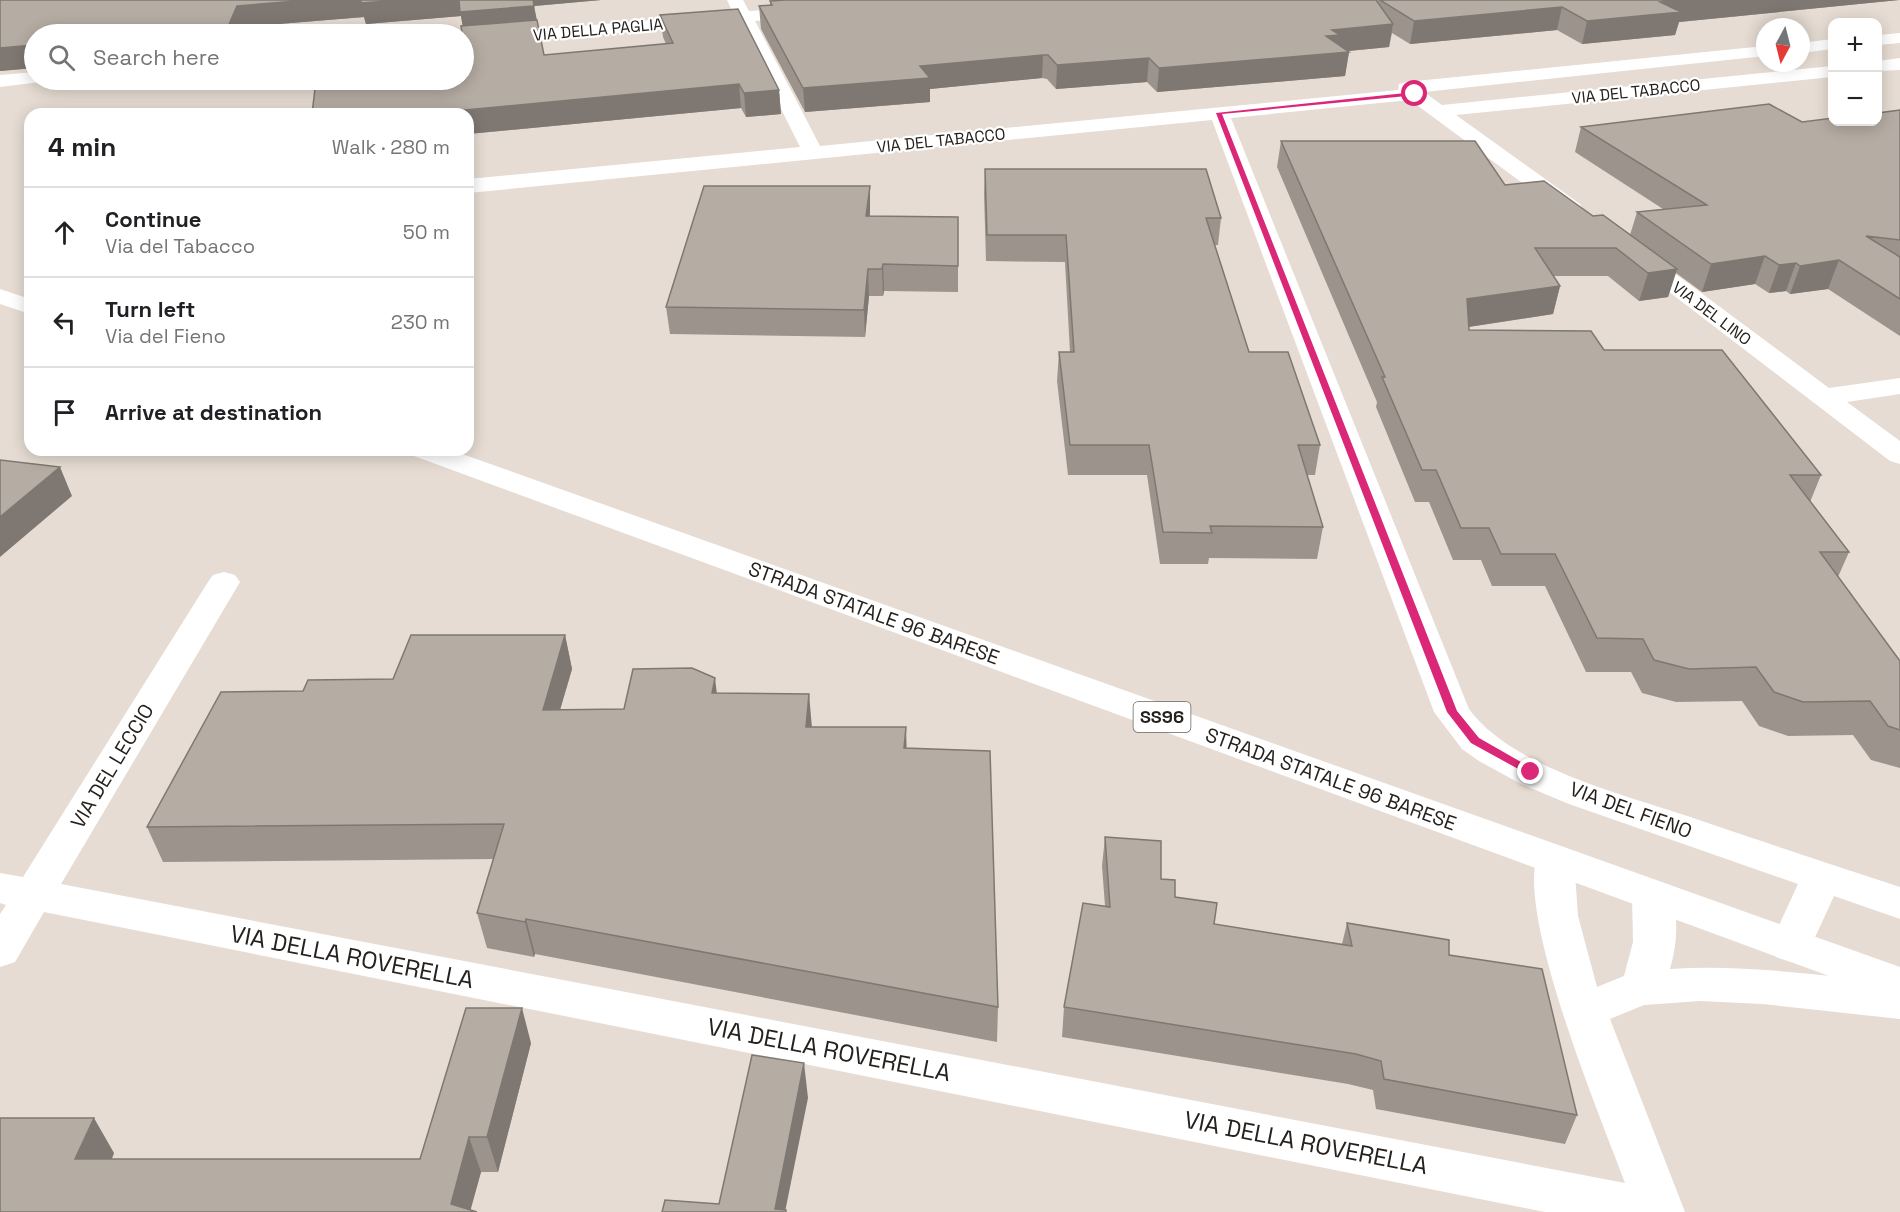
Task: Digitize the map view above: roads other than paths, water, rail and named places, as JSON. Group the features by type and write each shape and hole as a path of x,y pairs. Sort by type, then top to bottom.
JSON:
{"street":[{"path":"735,0 813,152"},
{"name":"VIA DELLA PAGLIA","path":"474,40 824,10"},
{"path":"1882,40 1900,38"},
{"path":"1810,47 1828,45"},
{"name":"VIA DEL TABACCO","path":"474,185 1219,113 1756,52"},
{"path":"1882,66 1900,64"},
{"name":"VIA DEL TABACCO","path":"1439,111 1828,72"},
{"path":"0,81 24,79"},
{"path":"1410,91 1590,222"},
{"name":"VIA DEL FIENO","path":"1219,113 1448,701 1462,726 1475,740 1531,772 1592,798 1900,903"},
{"name":"VIA DEL LINO","path":"1618,243 1900,454"},
{"path":"0,296 24,305"},
{"path":"1826,397 1900,386"},
{"name":"STRADA STATALE 96 BARESE","path":"441,456 1900,985"},
{"name":"VIA DEL LECCIO","path":"0,950 17,891 224,582"},
{"path":"1554,859 1557,916 1572,977 1659,1212"},
{"path":"1791,945 1822,877"},
{"name":"VIA DELLA ROVERELLA","path":"17,891 1659,1212"},
{"path":"1641,988 1653,958 1656,935 1652,895"},
{"path":"1586,1010 1641,988 1700,984 1763,987 1900,1001"}]}
